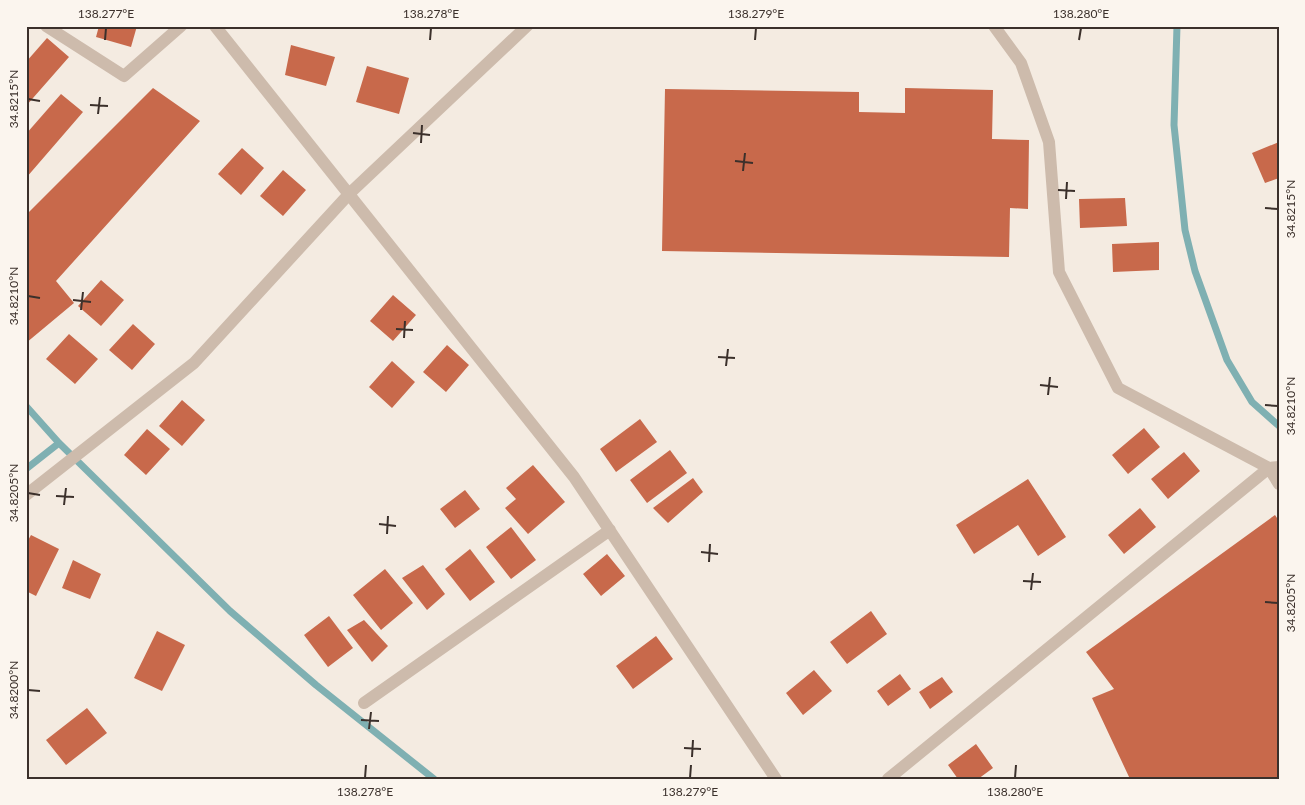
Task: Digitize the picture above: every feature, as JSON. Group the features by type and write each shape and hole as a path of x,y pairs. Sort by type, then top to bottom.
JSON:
{"street":[{"path":"46,26 124,76 181,26"},
{"path":"215,26 574,477 776,779"},
{"path":"26,494 194,363 350,194 526,26"},
{"path":"994,26 1021,63 1050,142 1059,272 1118,388 1274,468 1279,484"},
{"path":"888,779 1274,468"},
{"path":"364,703 610,530"}],"building":[{"path":"99,26 137,26 131,47 96,37"},
{"path":"47,38 69,57 26,106 26,62"},
{"path":"291,45 335,57 326,86 285,75"},
{"path":"367,66 409,78 399,114 356,102"},
{"path":"153,88 200,121 56,281 74,303 26,343 26,215"},
{"path":"905,88 993,90 992,139 1029,140 1028,209 1010,208 1009,257 662,251 665,89 859,92 859,112 905,113"},
{"path":"61,94 83,112 26,178 26,134"},
{"path":"1279,142 1279,178 1265,183 1252,153"},
{"path":"242,148 264,168 241,195 218,174"},
{"path":"283,170 306,190 283,216 260,196"},
{"path":"1125,198 1127,226 1080,228 1079,199"},
{"path":"1159,242 1159,270 1113,272 1112,244"},
{"path":"101,280 124,300 101,326 78,306"},
{"path":"393,295 416,315 393,341 370,321"},
{"path":"133,324 155,344 132,370 109,350"},
{"path":"69,334 98,359 75,384 46,359"},
{"path":"447,345 469,365 446,392 423,372"},
{"path":"392,361 415,382 392,408 369,387"},
{"path":"182,400 205,420 182,446 159,426"},
{"path":"640,419 657,442 616,472 600,449"},
{"path":"1144,428 1160,447 1128,474 1112,455"},
{"path":"147,429 170,449 146,475 124,455"},
{"path":"670,450 687,473 647,503 630,480"},
{"path":"1184,452 1200,471 1168,499 1151,479"},
{"path":"533,465 565,502 528,534 505,508 516,499 506,488"},
{"path":"693,478 703,492 668,523 653,508"},
{"path":"1028,479 1066,537 1038,556 1018,525 974,554 956,525"},
{"path":"465,490 480,509 455,528 440,509"},
{"path":"1140,508 1156,527 1124,554 1108,535"},
{"path":"1275,515 1279,521 1279,779 1130,779 1092,698 1114,689 1086,652"},
{"path":"511,527 536,560 511,579 486,547"},
{"path":"31,535 59,549 36,596 26,591 26,544"},
{"path":"470,549 495,582 470,601 445,569"},
{"path":"607,554 625,576 601,596 583,574"},
{"path":"73,560 101,574 90,599 62,588"},
{"path":"423,565 445,594 427,610 402,578"},
{"path":"385,569 413,603 381,630 353,595"},
{"path":"871,611 887,634 847,664 830,642"},
{"path":"329,616 353,648 328,667 304,635"},
{"path":"364,620 388,646 372,662 347,630"},
{"path":"157,631 185,645 162,691 134,678"},
{"path":"656,636 673,659 633,689 616,666"},
{"path":"814,670 832,691 803,715 786,693"},
{"path":"900,674 911,689 888,706 877,691"},
{"path":"942,677 953,692 930,709 919,692"},
{"path":"87,708 107,733 66,765 46,740"},
{"path":"976,744 993,768 978,779 958,779 948,765"}],"waterway":[{"path":"1177,26 1174,125 1185,230 1195,271 1227,360 1252,402 1279,426"},
{"path":"26,406 59,443 230,611 316,685 434,779"},
{"path":"26,469 59,443"}]}
